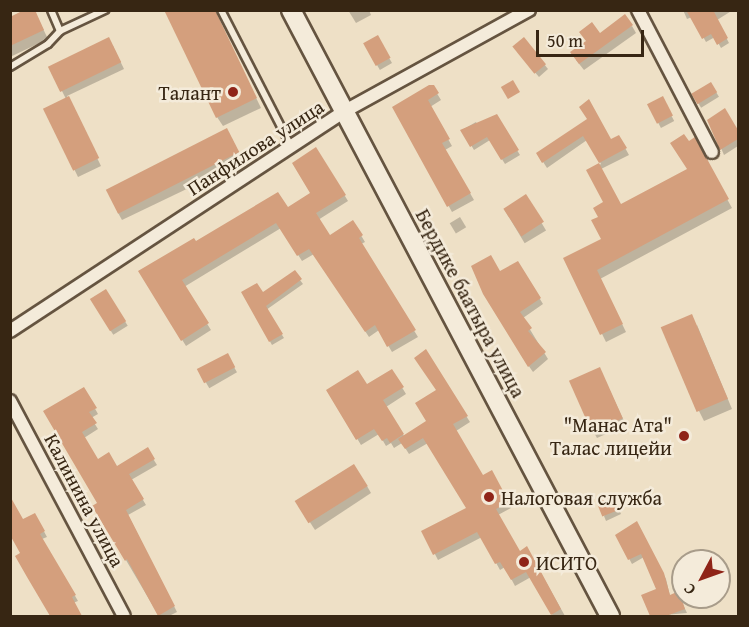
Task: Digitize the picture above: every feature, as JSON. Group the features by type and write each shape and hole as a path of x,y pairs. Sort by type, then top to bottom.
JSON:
{"street":[{"name":"Бердике баатыра улица","path":"291,10 610,616"},
{"name":"Панфилова улица","path":"10,331 345,111 529,10"},
{"path":"638,10 712,152"},
{"name":"Калинина улица","path":"10,401 124,616"}],"lane":[{"path":"51,10 60,31"},
{"path":"10,67 48,44 60,31 105,10"},
{"path":"221,10 291,146"}],"building":[{"path":"24,10 35,10 44,30 10,46 10,17"},
{"path":"164,10 215,10 257,98 216,118"},
{"path":"686,10 713,10 728,38 717,45 711,34 702,39"},
{"path":"625,14 633,25 579,64 570,52 586,41 579,32 592,22 600,33"},
{"path":"378,35 391,58 376,66 363,43"},
{"path":"109,37 121,62 60,92 48,67"},
{"path":"524,37 546,64 534,74 512,46"},
{"path":"513,80 520,92 508,99 501,87"},
{"path":"711,82 717,92 697,104 691,94"},
{"path":"429,85 434,85 439,93 428,100 450,139 442,143 471,193 447,207 392,107"},
{"path":"69,96 99,158 73,171 43,109"},
{"path":"663,96 673,116 657,124 647,104"},
{"path":"589,99 611,139 619,135 627,148 599,163 583,136 542,163 536,153 587,119 579,107"},
{"path":"725,108 738,130 738,139 720,150 707,120"},
{"path":"497,114 519,150 501,160 487,137 470,147 460,130"},
{"path":"227,128 239,152 118,214 106,190"},
{"path":"684,134 689,141 695,137 729,199 597,270 623,324 600,335 563,258 601,239 591,220 598,217 593,208 603,202 586,170 599,163 621,204 687,169 670,143"},
{"path":"316,147 346,195 316,213 330,235 353,220 363,235 359,238 416,330 387,347 375,325 365,332 309,249 297,256 276,223 182,280 209,323 181,341 138,271 194,238 196,241 278,192 288,207 310,193 292,163"},
{"path":"526,194 544,222 521,236 503,209"},
{"path":"491,255 500,271 518,261 541,298 520,312 532,328 528,331 546,352 528,367 483,294 471,266"},
{"path":"295,270 302,279 266,306 283,334 269,342 241,292 257,283 263,292"},
{"path":"106,289 126,321 110,331 90,299"},
{"path":"692,314 728,399 697,412 661,327"},
{"path":"426,349 468,416 453,424 483,475 492,470 509,502 496,509 520,551 527,546 561,609 551,615 526,572 511,580 500,562 495,564 477,532 433,555 421,531 466,508 423,438 405,449 398,439 426,421 415,403 436,390 414,358"},
{"path":"228,353 235,367 204,383 197,369"},
{"path":"600,367 623,418 592,432 569,381"},
{"path":"392,369 404,387 383,400 404,434 390,443 387,438 382,441 374,429 356,440 326,390 358,370 367,384"},
{"path":"84,387 97,408 89,412 97,423 82,432 98,459 109,452 117,466 148,447 155,459 129,474 144,499 126,510 175,606 158,616 127,559 125,561 92,506 97,503 43,411"},
{"path":"354,464 368,486 308,523 295,501"},
{"path":"613,495 619,510 602,517 596,502"},
{"path":"10,496 23,519 35,513 45,531 40,534 76,595 72,597 82,616 50,616 15,556 20,553 10,535"},
{"path":"637,521 664,573 671,595 671,609 685,609 666,616 650,616 641,595 656,589 641,554 628,560 615,535"}],"place":[{"name":"Талант","path":"233,92"},
{"name":"\"Манас Ата\" Талас лицейи","path":"684,436"},
{"name":"Налоговая служба","path":"489,497"},
{"name":"ИСИТО","path":"524,562"}]}
